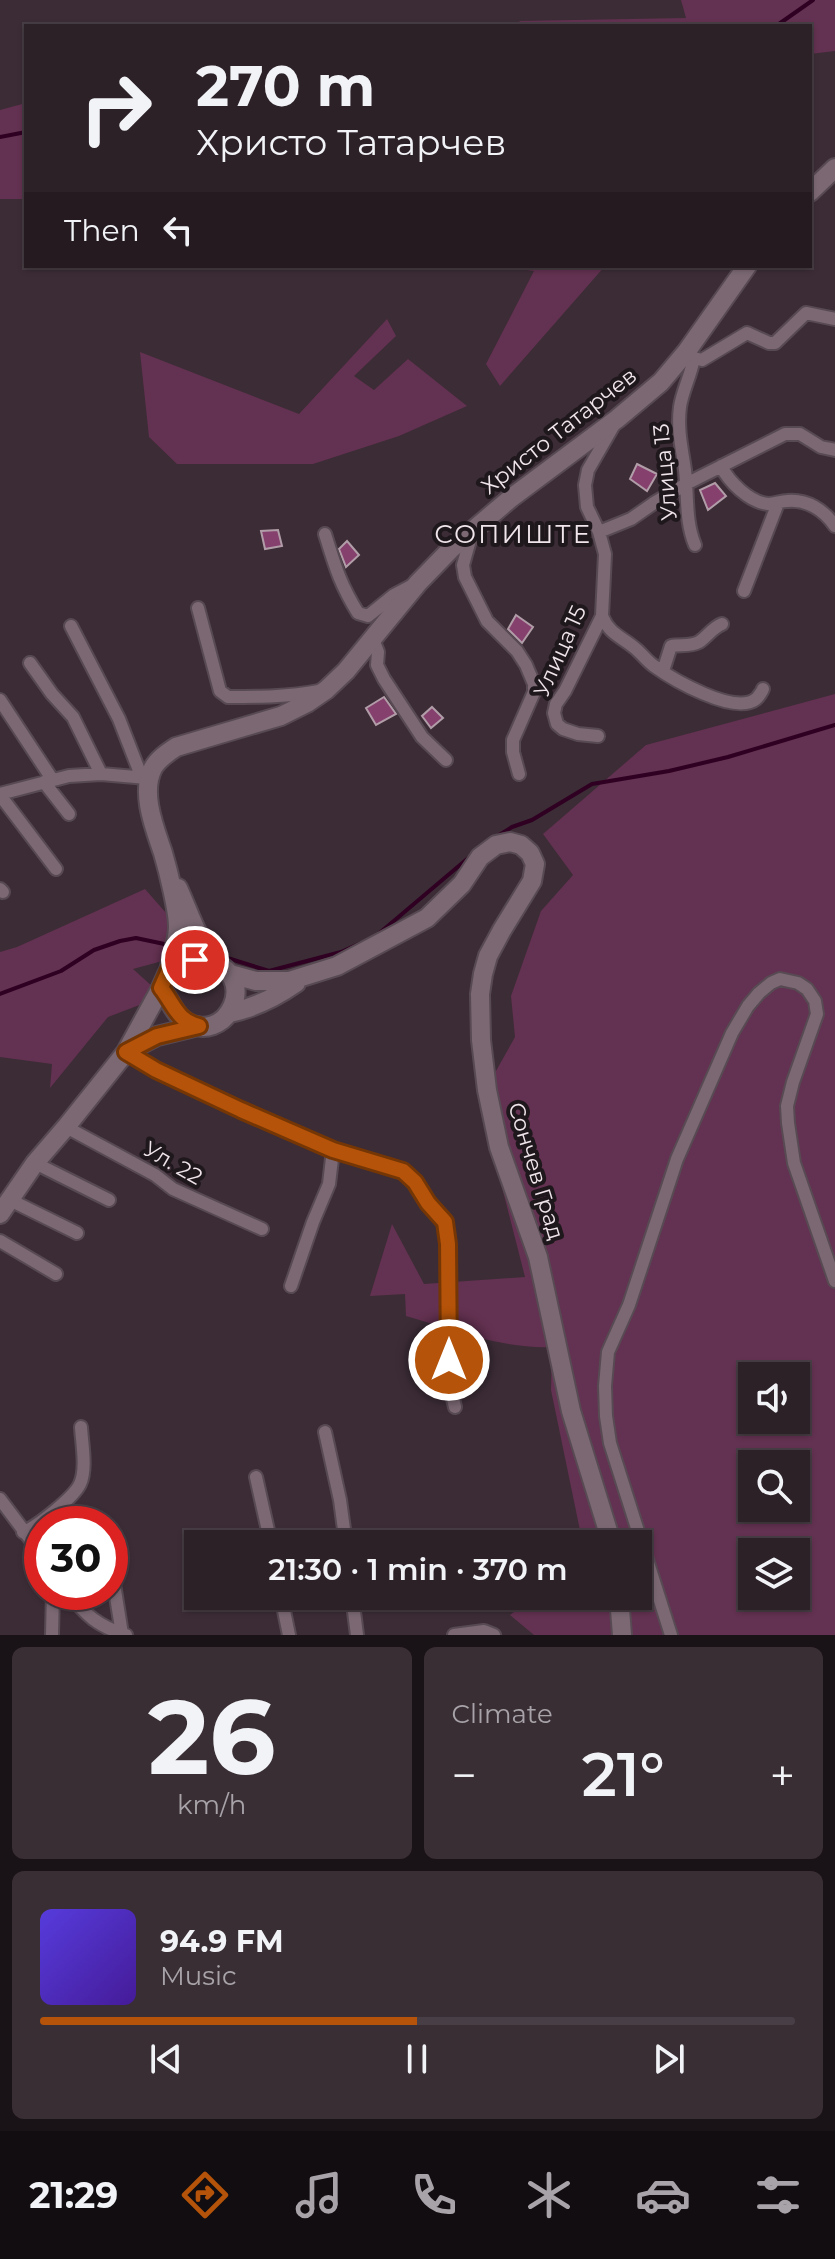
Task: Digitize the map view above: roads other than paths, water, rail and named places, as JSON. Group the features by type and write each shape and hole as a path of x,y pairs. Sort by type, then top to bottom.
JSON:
{"main road":[{"path":"812,190 835,168"},
{"name":"Христо Татарчев","path":"146,778 163,756 176,747 281,716 326,690 346,671 418,583 473,530 617,419 691,355 746,268"},
{"path":"5,1207 35,1163 126,1052 169,970 178,928 146,778"},
{"name":"Сончев Град","path":"304,976 337,966 427,918 462,884 480,857 496,845 510,842 521,845 530,853 535,864 532,881 488,956 483,974 481,1032 487,1087 499,1147 538,1257 571,1411 608,1530"},
{"path":"166,864 208,953 226,970 236,989 230,1013"},
{"path":"169,970 186,962 204,960 256,981 289,981 304,976"},
{"path":"126,1052 157,1036 213,1024 230,1013 271,998 304,976"},
{"path":"161,988 178,1015 199,1026"},
{"path":"620,1610 622,1635"}],"street":[{"path":"691,355 702,360 747,333 775,343 806,313 835,319"},
{"name":"Улица 13","path":"691,355 690,379 680,405 679,434 688,522 695,545"},
{"name":"Улица 15","path":"598,736 563,729 557,724 554,713 602,616 605,554 587,507 585,485 588,470 617,419"},
{"path":"599,532 631,519 686,484 785,434 800,434 821,447 835,450"},
{"path":"721,466 729,481 741,491 770,504 789,500 803,502 818,508 835,526"},
{"path":"744,591 778,503"},
{"path":"473,530 463,565 465,577 487,621 517,651 534,684 534,692 513,740 519,774"},
{"path":"325,534 335,572 358,613 368,616 394,595 418,583"},
{"path":"198,608 223,695 273,698 326,690"},
{"path":"602,616 607,628 684,686 713,697 749,703 763,689"},
{"path":"663,671 671,646 691,645 722,624"},
{"path":"56,869 0,794 48,780 101,774 146,778 71,626"},
{"path":"372,637 378,652 377,665 384,679 422,737 446,760"},
{"path":"30,663 73,717 101,774"},
{"path":"0,700 69,814"},
{"path":"671,1635 610,1443 605,1386 608,1352 629,1305 677,1159 723,1053 748,1006 759,993 780,979 798,983 807,989 815,1001 817,1014 793,1082 787,1106 788,1123 794,1163 835,1281"},
{"path":"126,1052 156,1070 333,1150 403,1171 415,1182 445,1222 450,1341 448,1378 455,1407"},
{"name":"Ул. 22","path":"66,1127 155,1175 173,1189 262,1229"},
{"path":"291,1286 329,1184 333,1150"},
{"path":"35,1163 109,1200"},
{"path":"5,1207 77,1233"},
{"path":"0,1241 56,1274"},
{"path":"0,1500 23,1532 38,1526 80,1486 83,1474 81,1427"},
{"path":"325,1432 344,1530"},
{"path":"256,1477 268,1530"},
{"path":"0,1500 0,1509"},
{"path":"52,1635 53,1610"},
{"path":"83,1610 101,1626 124,1634 120,1610"},
{"path":"284,1610 289,1635"},
{"path":"354,1610 357,1635"},
{"path":"454,1635 477,1631 494,1635"}],"waterway":[{"path":"779,24 813,0"},
{"path":"0,137 24,132"},
{"path":"496,837 532,820 592,784 728,757 835,725"},
{"path":"376,936 473,854"},
{"path":"0,994 61,971 94,950 120,941 136,938 169,945"},
{"path":"221,956 269,971 341,952 361,943"},
{"path":"181,947 200,951"}],"district":[{"name":"СОПИШТЕ","path":"513,534"}]}
